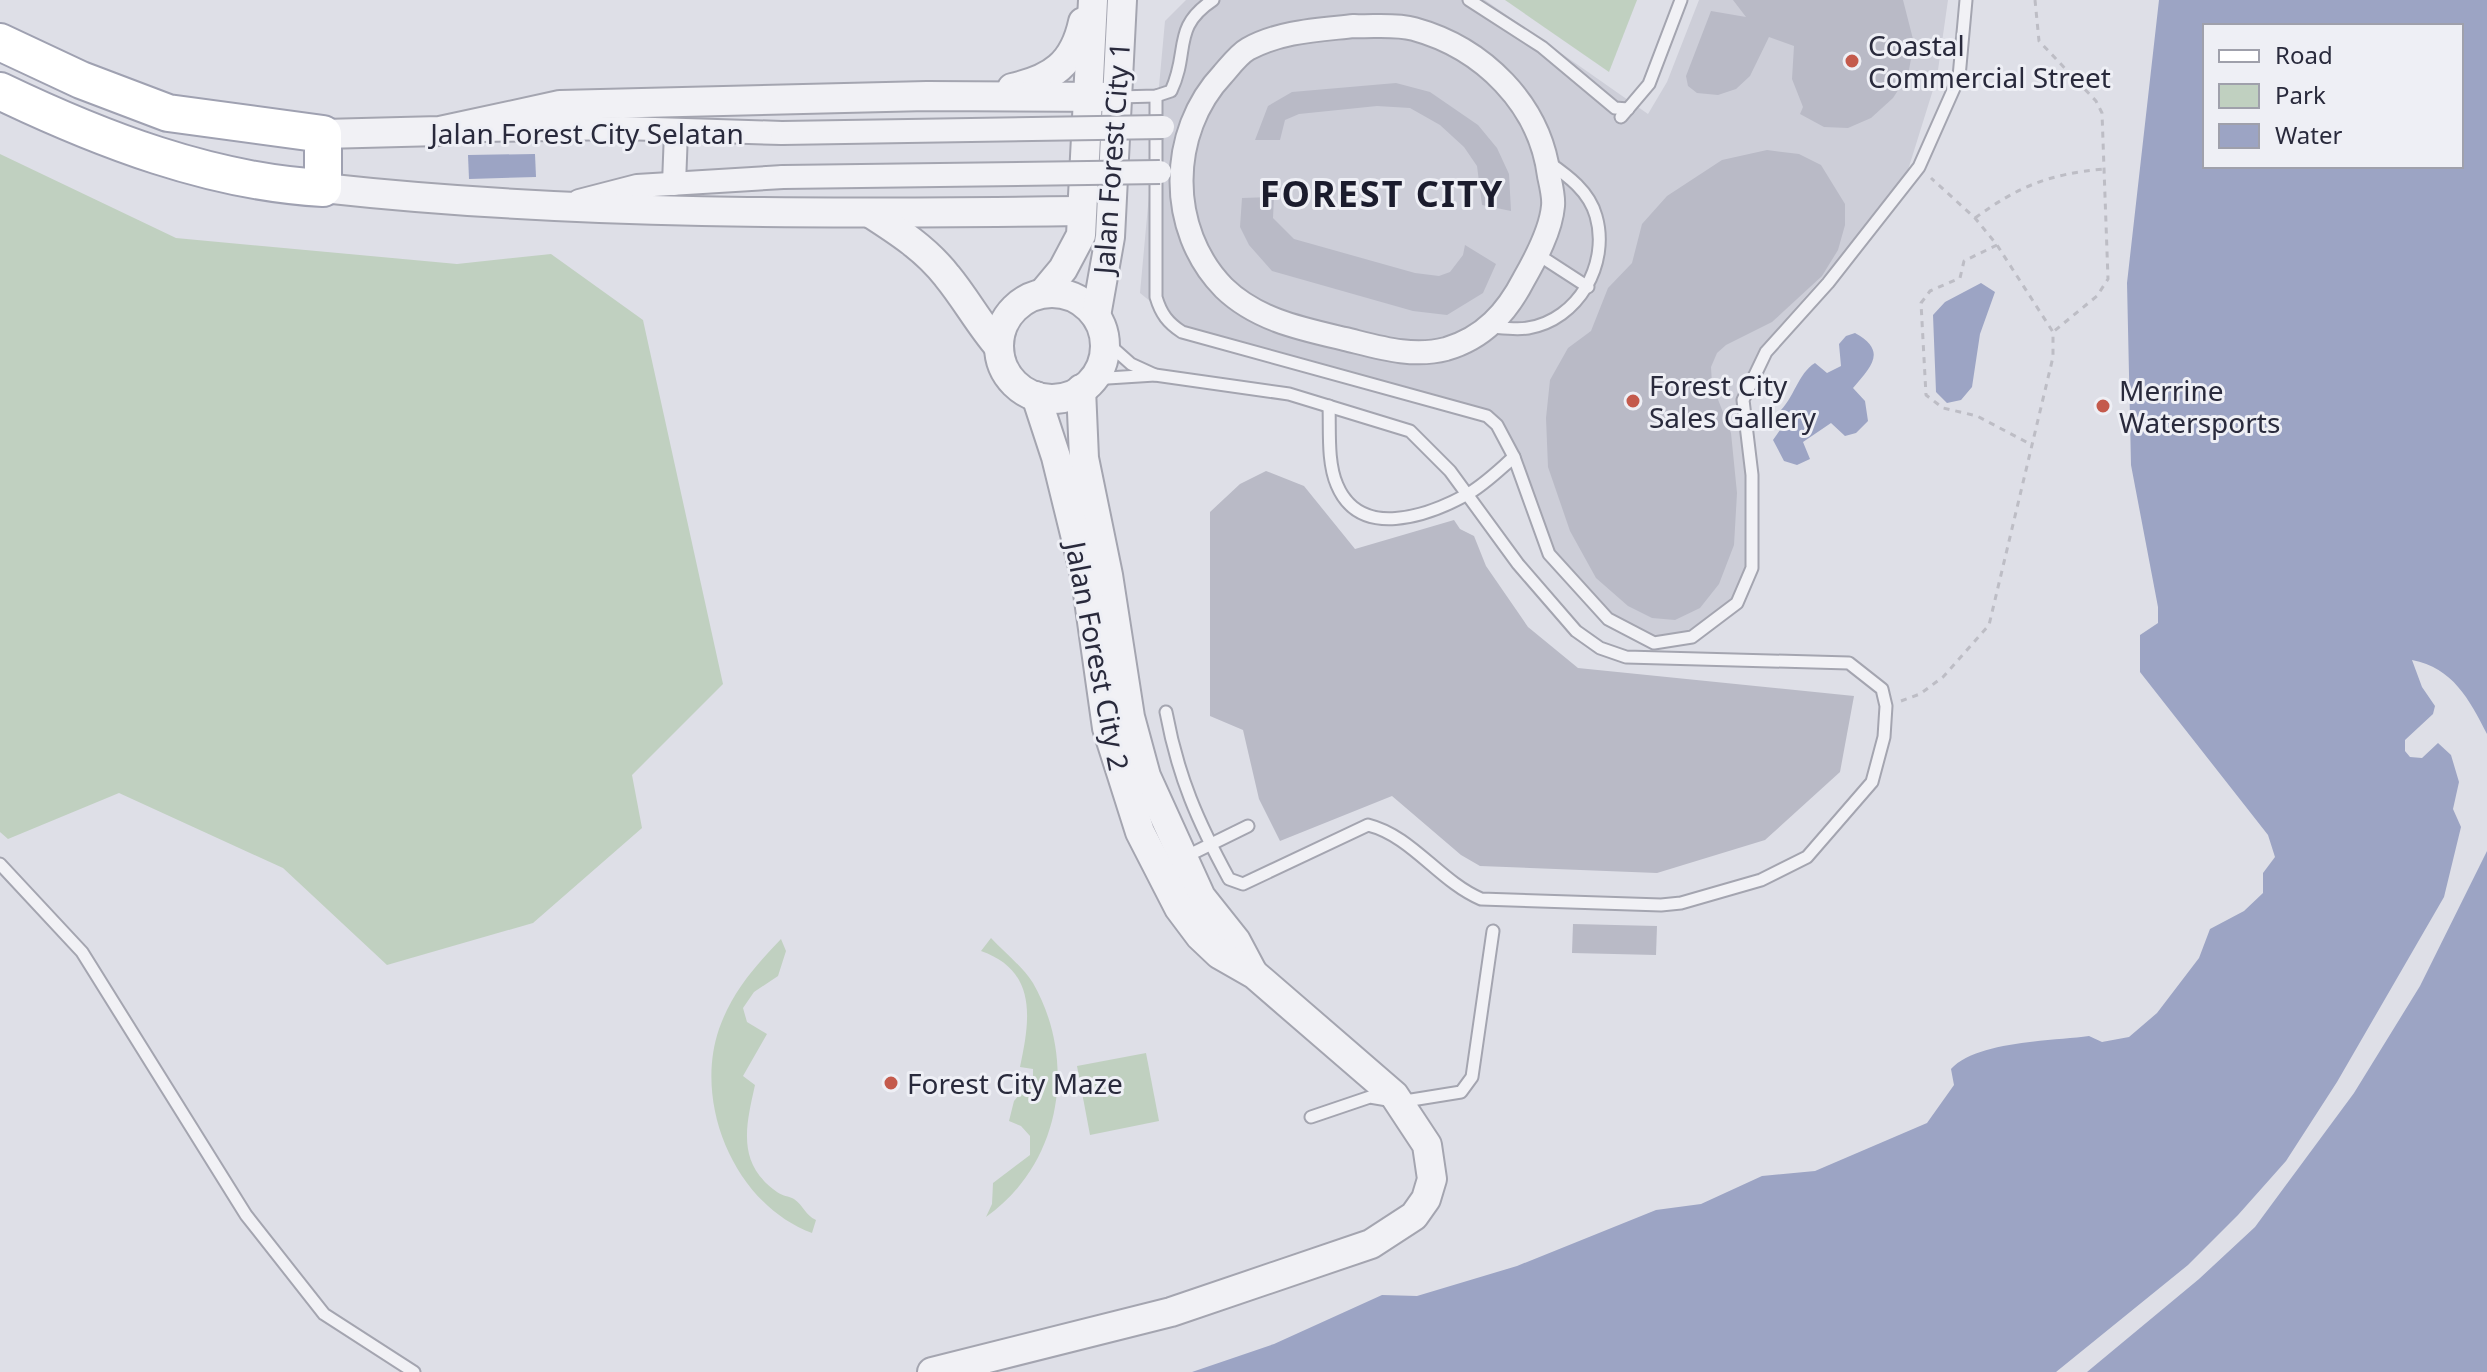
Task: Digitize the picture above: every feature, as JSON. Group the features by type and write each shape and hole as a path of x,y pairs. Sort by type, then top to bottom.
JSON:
{"main road":[{"name":"Jalan Forest City Selatan","path":"0,42 81,80 168,113 323,134"},
{"name":"Jalan Forest City Selatan","path":"0,91 64,122 136,149 230,174 323,188"},
{"path":"323,134 323,188"}],"street":[{"path":"927,96 1012,88 1053,76 1068,62 1079,43 1090,0"},
{"name":"Jalan Forest City 1","path":"1088,97 1090,0"},
{"name":"Jalan Forest City 1","path":"1100,328 1110,237 1122,0"},
{"path":"1354,26 1412,28 1454,44 1494,71 1530,112 1547,162 1553,206 1537,254 1515,297 1491,327 1446,349 1399,353 1269,320 1226,289 1208,267 1193,240 1170,172 1189,127 1207,91 1246,50 1291,33 1354,26"},
{"path":"440,131 560,105 927,96 1117,97"},
{"path":"1043,293 1075,250 1081,235 1088,97"},
{"name":"Jalan Forest City Selatan","path":"323,134 623,128 782,133 1189,127"},
{"path":"674,184 676,132"},
{"name":"Jalan Forest City Selatan","path":"323,188 552,208 637,186 783,177 1170,172"},
{"path":"552,208 728,214 1082,211"},
{"path":"870,213 922,249 947,276 977,322 999,347"},
{"path":"1087,384 1059,398 1036,396 1014,383 1001,360 999,347 1007,318 1029,298 1043,293 1073,297 1100,328"},
{"name":"Jalan Forest City 2","path":"1100,328 1103,357 1087,384 1084,458 1108,575 1130,717 1171,864"},
{"name":"Jalan Forest City 2","path":"932,1372 1171,1312 1371,1244 1414,1216 1426,1199 1432,1179 1427,1145 1399,1102 1254,974 1236,941 1171,864 1127,798 1107,728 1086,579 1056,457 1036,396"}],"lane":[{"path":"1117,97 1156,96 1171,91 1179,74 1184,34 1192,14 1213,0"},
{"path":"1469,0 1542,47 1625,113 1649,84 1681,0"},
{"path":"1156,96 1156,297 1160,311 1170,324 1182,332 1475,410 1497,425 1514,457 1549,554 1608,619 1654,643 1692,637 1737,603 1752,568 1752,475 1743,400 1766,352 1828,283 1919,167 1959,77 1966,0"},
{"path":"1491,327 1528,328 1563,314 1588,287 1600,252 1596,215 1585,196 1577,183 1547,162"},
{"path":"1585,196 1590,179"},
{"path":"1537,254 1588,287"},
{"path":"1100,328 1131,364 1155,375"},
{"path":"1087,384 1155,375 1250,386 1410,431 1450,471 1547,598 1576,631 1600,648 1626,657 1849,663 1882,689 1886,706 1884,737 1872,782 1807,857 1761,880 1681,903 1481,899 1458,890 1394,835 1368,825 1243,884 1229,879 1184,790 1166,712"},
{"path":"1329,406 1336,484 1358,511 1395,521 1467,495 1514,457"},
{"path":"1171,864 1248,826"},
{"path":"0,864 82,952 246,1215 324,1314 414,1372"},
{"path":"1311,1117 1370,1097 1399,1102 1461,1092 1472,1077 1493,931"}],"path":[{"path":"2035,0 2039,41 2096,101 2102,113 2108,279 2097,296 2053,332"},
{"path":"1886,706 1920,694 1943,677 1989,625 2053,357 2053,332 1997,245 1975,218 1919,167"},
{"path":"1975,218 2014,190 2070,172 2104,169"},
{"path":"1997,245 1964,261 1960,278 1930,291 1921,303 1926,395 1943,408 1977,416 2032,445"}],"shaded area":[{"path":"1186,0 1485,0 1648,114 1667,82 1699,0 1948,0 1937,77 1903,186 1762,346 1737,396 1746,470 1747,564 1731,602 1689,633 1655,636 1611,614 1553,550 1518,452 1500,421 1489,410 1183,328 1140,293 1165,21"}],"green space":[{"path":"1505,0 1637,0 1609,72"},
{"path":"0,154 176,238 457,264 551,254 643,320 723,684 632,775 642,828 533,923 387,965 283,868 119,793 8,839 0,832"},
{"path":"991,938 1033,983 1047,1014 1055,1045 1058,1078 1046,1140 1031,1169 1011,1195 986,1217 992,1204 993,1183 1030,1155 1030,1136 1021,1126 1009,1121 1014,1101 1033,1078 1033,1069 1020,1067 1026,1032 1026,999 1013,971 981,951"},
{"path":"781,939 786,951 778,976 754,992 743,1008 747,1022 767,1034 743,1076 755,1085 747,1143 755,1169 764,1181 779,1193 794,1199 816,1220 812,1233 785,1219 762,1200 742,1176 727,1149 717,1120 712,1089 712,1058 724,1016 745,980"},
{"path":"1146,1053 1159,1121 1090,1135 1077,1066"}],"water":[{"path":"2159,0 2487,0 2487,734 2466,697 2449,678 2426,664 2412,660 2422,687 2435,706 2433,714 2405,740 2405,751 2410,757 2422,758 2438,743 2451,755 2459,782 2453,809 2461,827 2444,897 2337,1082 2286,1161 2188,1265 2056,1372 1192,1372 1274,1344 1382,1295 1417,1296 1517,1266 1656,1210 1701,1204 1762,1176 1815,1171 1927,1123 1954,1085 1951,1069 1978,1053 2036,1041 2089,1036 2102,1042 2129,1037 2157,1013 2199,958 2210,929 2244,911 2263,893 2263,873 2275,857 2268,835 2140,672 2140,635 2158,623 2158,607 2131,465 2127,283"},
{"path":"535,154 536,177 469,179 468,155"},
{"path":"1981,283 1995,292 1980,334 1972,387 1961,400 1947,403 1936,392 1933,315 1945,302"},
{"path":"1855,333 1871,346 1874,353 1866,373 1853,388 1865,401 1868,421 1856,433 1845,436 1831,423 1803,442 1810,459 1797,465 1784,461 1773,440 1780,430 1778,413 1809,367 1815,363 1827,373 1841,366 1839,344 1846,336"},
{"path":"2487,851 2487,1372 2087,1372 2199,1279 2255,1227 2354,1093 2420,986"}],"building":[{"name":"Coastal Commercial Street","path":"1733,0 1903,0 1914,43 1908,75 1893,98 1871,118 1848,128 1824,127 1800,114 1803,107 1792,79 1794,46 1769,37 1750,76 1736,89 1718,95 1697,93 1688,86 1686,76 1711,11 1746,17"},
{"path":"1396,83 1430,92 1478,125 1497,148 1509,174 1511,211 1482,205 1477,166 1464,147 1440,125 1410,108 1377,106 1299,114 1285,120 1280,140 1255,140 1268,106 1292,92"},
{"name":"Forest City Sales Gallery","path":"1767,150 1799,154 1821,165 1845,204 1845,225 1838,250 1822,276 1772,322 1726,345 1717,353 1711,367 1712,384 1731,433 1737,493 1734,545 1719,584 1700,608 1675,620 1652,618 1628,606 1596,578 1570,531 1548,467 1546,418 1550,380 1568,348 1591,331 1608,288 1632,263 1642,224 1667,196 1722,160"},
{"path":"1274,197 1273,218 1294,239 1415,273 1439,276 1450,272 1463,255 1465,245 1496,264 1483,293 1447,315 1413,311 1272,271 1249,245 1240,227 1242,198"},
{"path":"1266,471 1304,486 1355,549 1454,520 1460,529 1474,536 1486,566 1528,627 1578,668 1854,696 1840,772 1765,840 1657,873 1480,866 1461,855 1392,796 1280,841 1259,799 1243,730 1210,716 1210,512 1240,484"},
{"path":"1573,924 1657,926 1656,955 1572,953"}],"place":[{"name":"Coastal Commercial Street","path":"1852,61"},
{"name":"Forest City Sales Gallery","path":"1633,401"},
{"name":"Merrine Watersports","path":"2103,406"},
{"name":"Forest City Maze","path":"891,1083"}],"district":[{"name":"FOREST CITY","path":"1382,193"}]}
